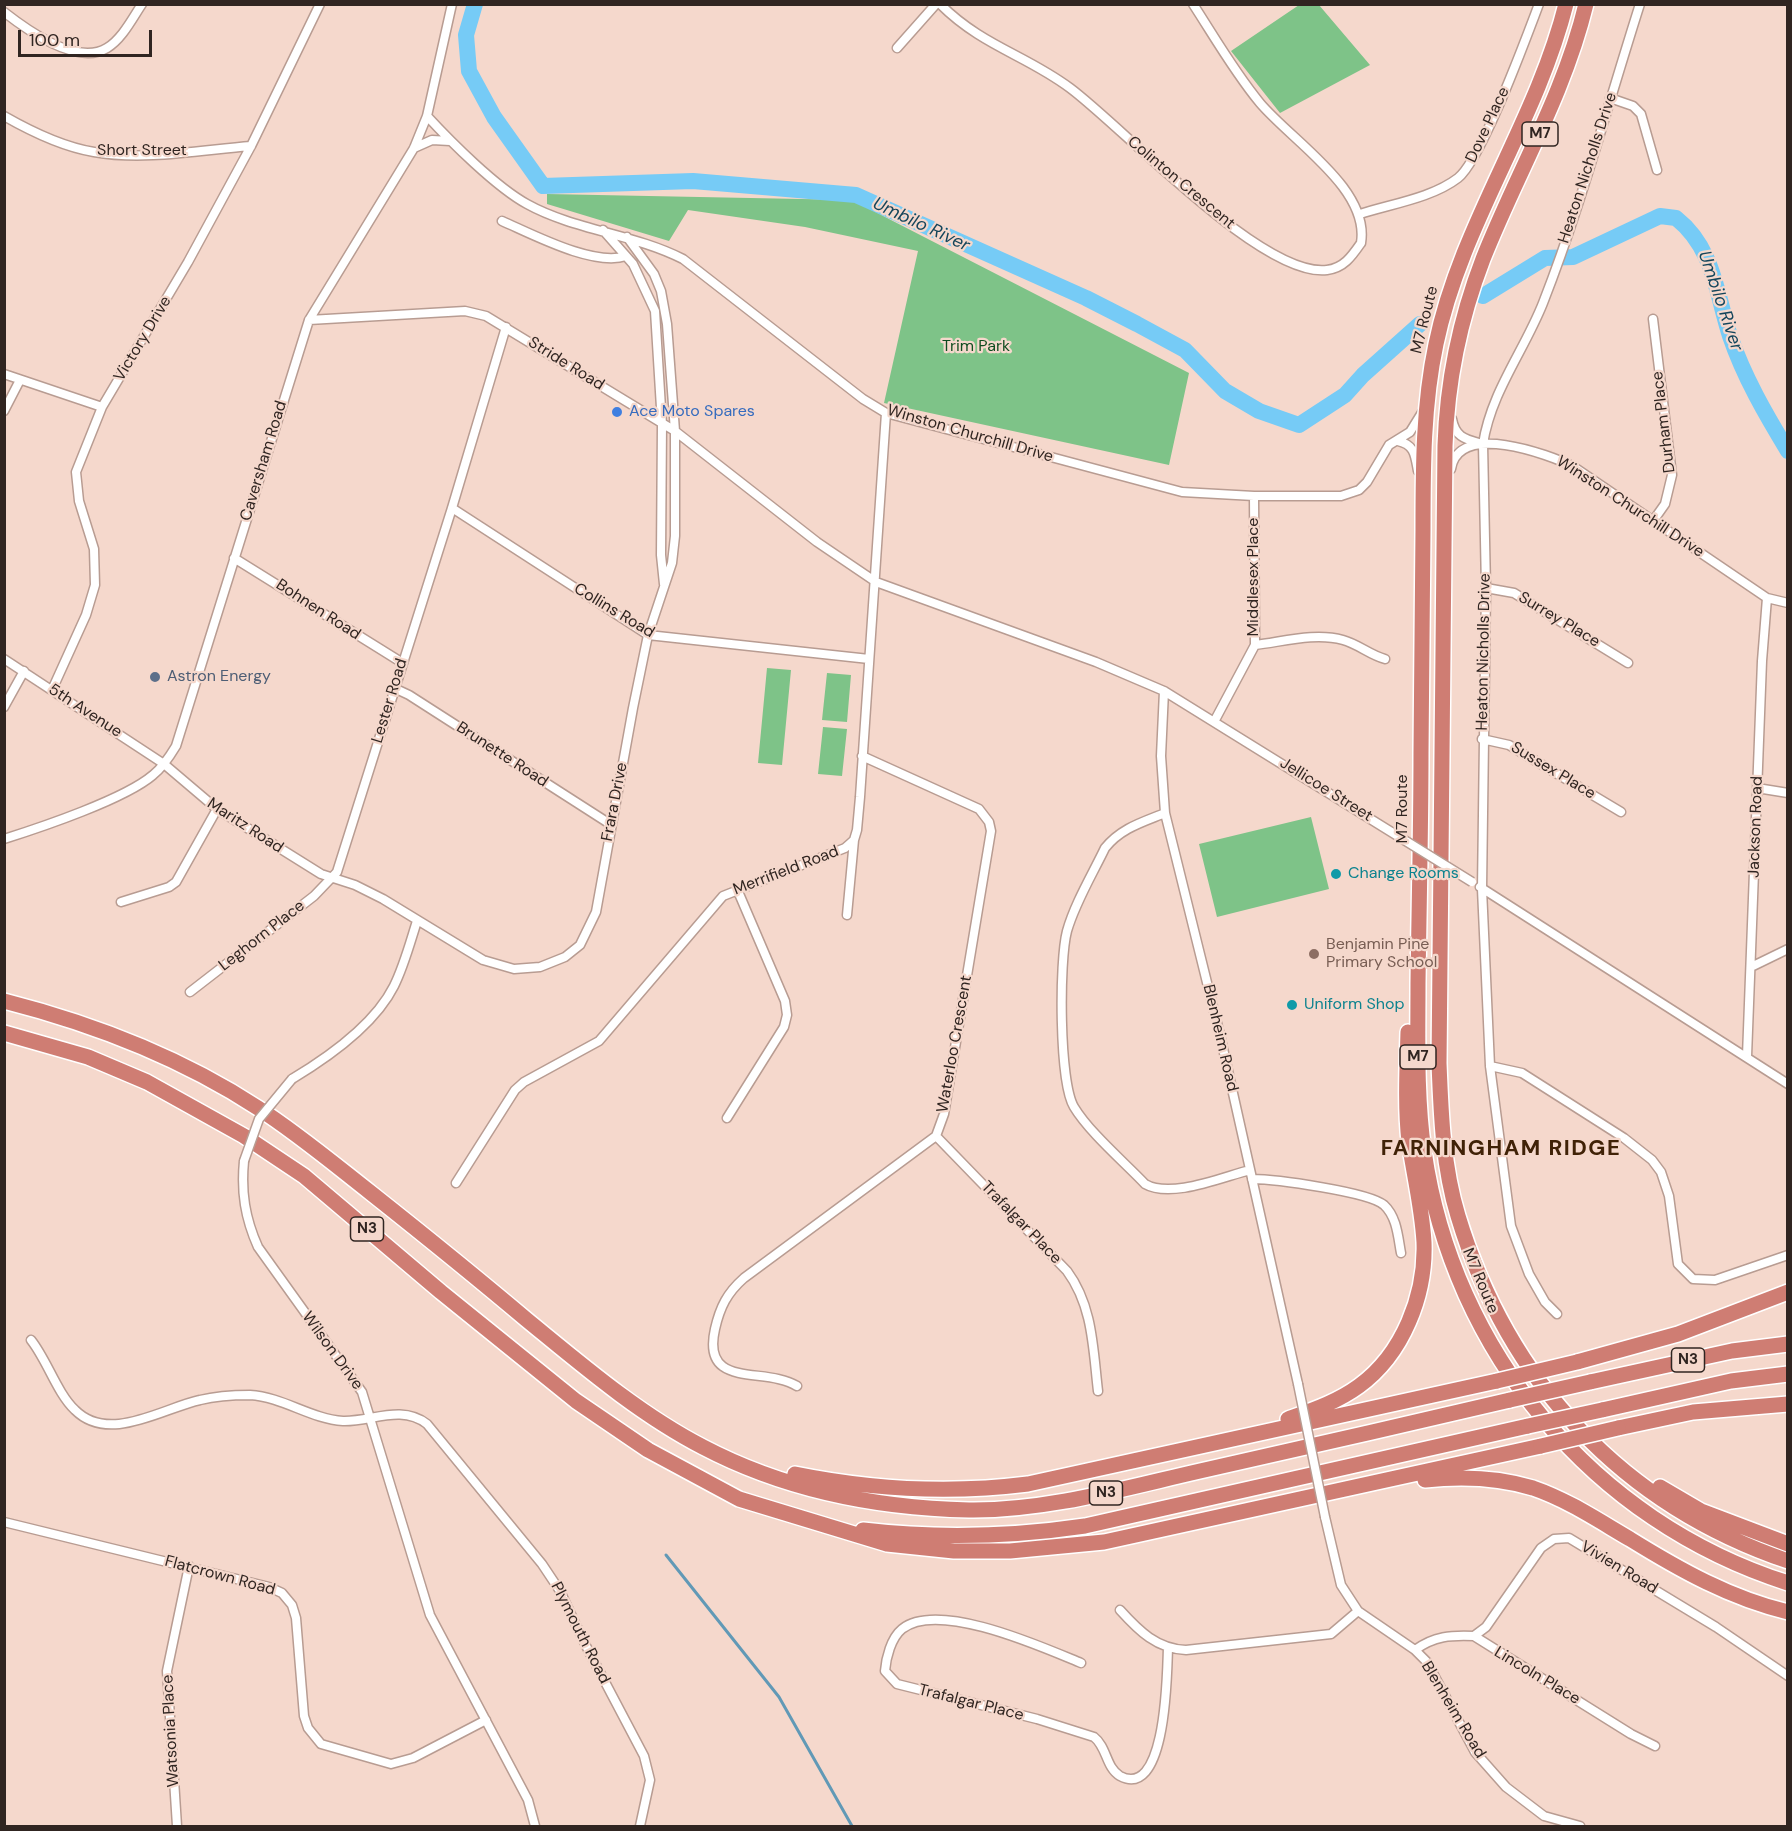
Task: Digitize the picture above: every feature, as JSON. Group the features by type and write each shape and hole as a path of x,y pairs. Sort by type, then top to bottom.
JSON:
{"highway":[{"name":"M7 Route","path":"1566,4 1546,69 1463,253 1443,315 1427,400 1423,498 1418,1075 1423,1148 1433,1202 1451,1263 1483,1334 1541,1417 1574,1454 1622,1497 1704,1548 1788,1583"},
{"name":"M7 Route","path":"1586,4 1575,49 1562,84 1483,260 1456,349 1449,400 1445,499 1439,1063 1440,1110 1447,1169 1458,1216 1483,1285 1508,1334 1556,1405 1577,1429 1625,1472 1662,1500 1708,1528 1788,1561"},
{"path":"1171,1454 1281,1421 1340,1398 1360,1386 1391,1352 1413,1312 1421,1288 1424,1259 1421,1217 1409,1140 1407,1111 1411,947 1420,870"},
{"name":"N3","path":"4,1001 46,1011 131,1041 212,1080 259,1108 323,1154 594,1375 703,1447 772,1477 842,1497 910,1506 973,1510 1032,1505 1105,1493 1732,1351 1788,1344"},
{"name":"N3","path":"4,1033 88,1058 147,1082 244,1136 304,1176 441,1292 576,1401 648,1450 739,1499 822,1525 927,1537 974,1538 1028,1534 1085,1526 1731,1381 1788,1374"},
{"path":"703,1447 781,1472 837,1483 903,1491 972,1490 1028,1484 1577,1362 1678,1334 1788,1292"},
{"path":"822,1525 886,1544 954,1551 1038,1550 1104,1542 1693,1412 1788,1404"},
{"path":"1625,1472 1645,1478 1701,1511 1788,1544"},
{"path":"1336,1491 1370,1490 1449,1477 1471,1477 1513,1483 1570,1503 1701,1580 1738,1597 1788,1612"}],"street":[{"path":"4,12 30,32 73,51 98,52 117,40 142,4"},
{"name":"Victory Drive","path":"52,690 92,601 95,585 93,539 79,501 76,472 102,407 188,262 251,146 320,4"},
{"name":"Caversham Road","path":"4,839 126,791 153,775 176,746 189,713 234,558 309,320 414,148 428,116 452,4"},
{"path":"897,48 938,4"},
{"name":"Colinton Crescent","path":"938,4 974,34 1070,88 1208,209 1242,234 1294,265 1311,270 1327,270 1341,266 1361,243 1360,214"},
{"path":"1193,4 1260,104 1325,167 1360,214"},
{"name":"Dove Place","path":"1360,214 1440,189 1461,177 1470,165 1497,106 1539,4"},
{"name":"Heaton Nicholls Drive","path":"1557,1314 1545,1302 1529,1274 1511,1226 1490,1066 1482,889 1482,739 1486,588 1483,444 1485,427 1501,386 1542,305 1561,252 1640,4"},
{"path":"1610,98 1634,106 1641,114 1657,170"},
{"name":"Short Street","path":"4,116 37,134 95,153 162,153 251,146"},
{"name":"Winston Churchill Drive","path":"428,116 450,141 526,204 660,248 683,259 863,399 886,413 1182,492 1254,496 1350,494 1367,482 1389,445 1398,441 1415,426 1427,400"},
{"path":"414,148 432,140 450,141"},
{"path":"502,221 589,255 611,259 626,256"},
{"name":"Frara Drive","path":"603,230 633,264 655,311 662,424 661,555 664,587"},
{"name":"Frara Drive","path":"417,921 483,960 514,969 540,967 565,957 580,945 596,912 610,824 648,635 672,563 675,536 675,431 667,324 660,291 648,266 627,237"},
{"path":"648,266 650,256 660,248"},
{"name":"Stride Road","path":"309,320 465,311 486,316 675,431 817,542 876,582"},
{"name":"Durham Place","path":"1653,319 1672,475 1665,504 1653,521"},
{"name":"Lester Road","path":"332,878 452,508 506,327"},
{"path":"4,374 102,407"},
{"path":"4,411 20,380"},
{"path":"1449,400 1457,433 1465,440 1483,444"},
{"name":"Merrifield Road","path":"456,1183 515,1090 524,1082 598,1041 711,906 737,888 845,848 854,840 860,797 886,413"},
{"path":"1398,441 1413,449 1423,498"},
{"path":"1445,499 1455,455 1465,448 1483,444"},
{"name":"Winston Churchill Drive","path":"1483,444 1512,446 1551,455 1574,467 1767,598"},
{"name":"Middlesex Place","path":"1215,720 1255,645 1254,496"},
{"name":"Collins Road","path":"452,508 648,635 869,659"},
{"name":"Bohnen Road","path":"234,558 401,662"},
{"name":"Jellicoe Street","path":"876,582 1096,662 1164,691 1215,720 1788,1084"},
{"name":"Surrey Place","path":"1486,588 1514,593 1628,663"},
{"path":"1767,598 1788,603"},
{"name":"Jackson Road","path":"1747,1056 1767,598"},
{"path":"1255,645 1330,637 1345,640 1373,656 1385,659"},
{"name":"5th Avenue","path":"4,659 164,764"},
{"path":"4,707 24,672"},
{"name":"Brunette Road","path":"394,688 410,695 610,824"},
{"name":"Blenheim Road","path":"1164,691 1161,756 1166,813 1251,1175 1341,1585 1358,1611"},
{"name":"Sussex Place","path":"1482,739 1509,745 1621,812"},
{"name":"Waterloo Crescent","path":"797,1386 786,1379 728,1371 719,1365 714,1356 713,1338 719,1310 729,1292 819,1221 936,1136 944,1114 991,831 989,822 979,809 862,756"},
{"name":"Maritz Road","path":"164,764 217,809 321,874 332,878"},
{"path":"1757,788 1788,792"},
{"path":"121,902 170,887 176,882 217,809"},
{"path":"1166,813 1126,829 1113,838 1105,848 1070,921 1063,953 1062,1031 1069,1097 1080,1115 1145,1184 1153,1189 1171,1190 1251,1175 1375,1199 1390,1212 1401,1253"},
{"path":"847,915 854,840"},
{"path":"332,878 364,890 417,921"},
{"name":"Leghorn Place","path":"190,992 314,896 332,878"},
{"path":"727,1118 784,1027 788,1015 786,1001 737,888"},
{"name":"Wilson Drive","path":"417,921 393,989 376,1010 328,1056 292,1079 259,1119 244,1161 243,1201 249,1227 258,1247 354,1378 371,1417 430,1615 528,1800 535,1827"},
{"path":"1751,967 1788,949"},
{"path":"1490,1066 1522,1073 1624,1137 1652,1160 1665,1184 1678,1264 1693,1279 1715,1280 1788,1256"},
{"name":"Trafalgar Place","path":"936,1136 1079,1286 1089,1322 1098,1391"},
{"name":"Plymouth Road","path":"32,1340 73,1408 91,1421 102,1423 147,1418 199,1400 250,1395 267,1397 332,1419 352,1421 402,1414 420,1419 427,1424 553,1579 644,1756 650,1780 640,1827"},
{"name":"Flatcrown Road","path":"4,1522 189,1566 269,1587 282,1593 292,1605 296,1618 304,1716 308,1728 321,1744 391,1764 413,1758 486,1720"},
{"name":"Vivien Road","path":"1474,1636 1486,1628 1541,1548 1554,1539 1569,1538 1716,1627 1788,1676"},
{"name":"Watsonia Place","path":"177,1827 167,1671 189,1566"},
{"path":"1119,1610 1139,1631 1168,1648 1194,1650 1331,1634 1358,1611 1415,1650 1434,1638 1449,1635 1474,1636"},
{"name":"Trafalgar Place","path":"1081,1663 970,1623 926,1621 903,1628 895,1636 885,1671 897,1684 1037,1719 1094,1737 1101,1744 1114,1771 1119,1775 1132,1778 1139,1776 1152,1762 1161,1736 1168,1648"},
{"name":"Lincoln Place","path":"1474,1636 1630,1734 1655,1746"},
{"name":"Blenheim Road","path":"1415,1650 1433,1671 1475,1752 1506,1787 1544,1816 1580,1827"}],"green space":[{"path":"1299,5 1319,5 1370,65 1280,113 1231,51"},
{"name":"Trim Park","path":"547,194 852,200 1189,373 1169,465 884,403 918,251 805,227 688,210 669,241 547,204"},
{"path":"767,668 791,670 782,765 758,763"},
{"path":"827,673 851,675 847,722 822,720"},
{"path":"823,727 847,729 842,776 818,774"},
{"path":"1311,817 1329,889 1217,917 1199,844"}],"waterway":[{"name":"Umbilo River","path":"475,4 466,35 469,71 494,117 543,186 693,181 856,195 1086,298 1137,324 1185,350 1225,391 1259,411 1299,425 1345,395 1363,375 1420,324"},
{"name":"Umbilo River","path":"1483,296 1545,258 1573,257 1660,216 1676,218 1689,230 1706,257 1730,336 1742,366 1788,451"},
{"path":"666,1555 779,1697 852,1826"}],"place":[{"name":"Ace Moto Spares","path":"617,412"},
{"name":"Astron Energy","path":"155,677"},
{"name":"Change Rooms","path":"1336,874"},
{"name":"Benjamin Pine Primary School","path":"1314,954"},
{"name":"Uniform Shop","path":"1292,1005"}],"district":[{"name":"FARNINGHAM RIDGE","path":"1501,1149"}]}
